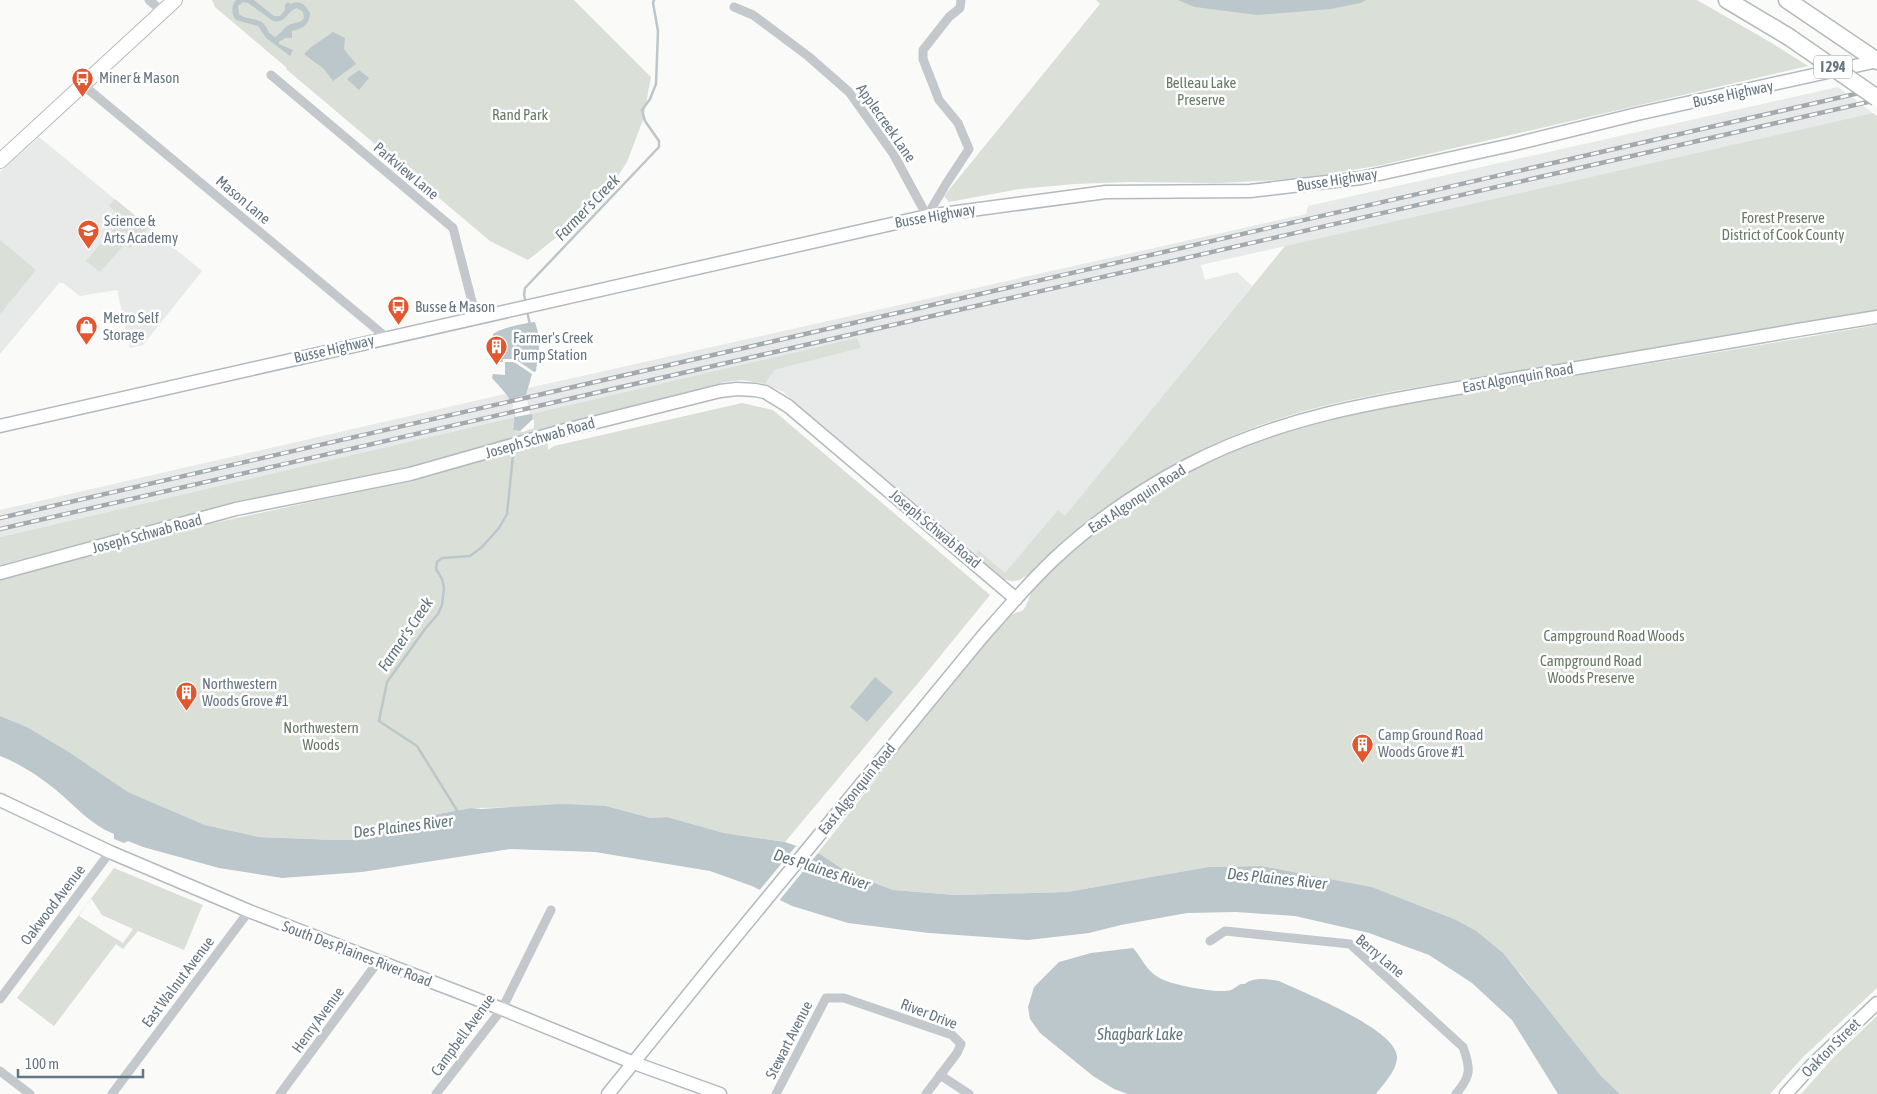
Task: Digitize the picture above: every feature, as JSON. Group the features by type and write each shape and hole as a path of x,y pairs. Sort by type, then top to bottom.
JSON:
{"highway":[{"name":"I 294","path":"1727,0 1789,37 1877,98"},
{"name":"I 294","path":"1788,0 1877,61"}],"main road":[{"path":"0,161 175,0"},
{"name":"Busse Highway","path":"0,426 386,337 927,216 1106,192 1250,191 1361,178 1877,61"},
{"name":"East Algonquin Road","path":"608,1094 982,637 1016,599 1073,542 1110,513 1145,490 1237,442 1289,424 1370,404 1877,317"},
{"name":"Joseph Schwab Road","path":"0,572 236,510 410,474 565,430 720,391 749,389 765,392 788,406 1016,599"},
{"name":"South Des Plaines River Road","path":"0,800 110,852 249,911 634,1063 720,1094"},
{"name":"Oakton Street","path":"1786,1094 1812,1065 1877,1003"}],"street":[{"path":"150,0 163,12"},
{"path":"927,216 969,149 958,123 939,100 923,59 923,50 949,17 960,8 961,0"},
{"name":"Applecreek Lane","path":"734,7 753,15 792,44 849,92 894,155 927,216"},
{"name":"Parkview Lane","path":"271,75 453,228 476,317"},
{"name":"Mason Lane","path":"83,85 386,337"},
{"name":"Oakwood Avenue","path":"0,999 110,852"},
{"name":"Campbell Avenue","path":"436,1094 502,1010 551,910"},
{"name":"East Walnut Avenue","path":"112,1094 249,911"},
{"name":"Berry Lane","path":"1210,941 1225,931 1350,944 1463,1048 1469,1065 1465,1083 1456,1094"},
{"name":"Henry Avenue","path":"280,1094 377,963"},
{"name":"River Drive","path":"826,998 844,998 952,1036 960,1042 960,1049 926,1094"},
{"name":"Stewart Avenue","path":"776,1094 826,998"},
{"path":"0,1071 30,1094"},
{"path":"940,1075 969,1094"}],"shaded area":[{"path":"1838,87 1873,113 1201,265 1205,280 1237,272 1252,286 1039,549 1004,580 783,392 765,384 773,370 861,348 857,339 531,414 526,395 528,388 1306,214 1308,206"},
{"name":"Science & Arts Academy","path":"39,137 202,271 143,345 130,348 117,290 80,296 63,283 59,283 0,354 0,172"},
{"path":"505,394 511,399 515,417 0,537 0,510"}],"green space":[{"name":"Rand Park","path":"212,0 574,0 651,77 643,120 627,162 602,201 528,260 490,241 286,69 215,7"},
{"name":"Belleau Lake Preserve","path":"1096,0 1697,0 1808,66 1377,166 1295,179 1220,183 1129,182 1074,184 1020,189 949,202 944,196 1100,4"},
{"name":"Forest Preserve District of Cook County","path":"1873,113 1877,116 1877,312 1409,389 1307,410 1242,432 1193,454 1146,480 1102,510 1060,544 1033,571 1021,579 1010,581 999,576 976,556 978,550 1005,573 1058,510 1065,516 1285,246"},
{"path":"115,199 149,227 130,248 125,244 100,272 86,261 123,218 109,206"},
{"path":"0,240 36,270 0,314"},
{"name":"Campground Road Woods","path":"1877,325 1877,988 1802,1058 1770,1094 1620,1094 1601,1076 1548,1011 1521,974 1454,919 1372,887 1262,866 1208,867 1067,892 956,895 893,890 848,873 818,853 966,664 1011,615 1023,610 1033,590 1045,577 1081,543 1112,518 1164,485 1199,467 1239,449 1279,435 1320,423 1404,404"},
{"path":"857,338 861,348 774,370 765,384 742,380 725,382 424,464 268,496 0,565 0,537 515,417 513,430 523,432 534,428 531,414"},
{"name":"Northwestern Woods","path":"742,403 773,410 990,595 785,842 724,833 667,817 651,818 606,806 471,808 438,814 427,821 365,840 259,837 205,825 128,792 69,752 27,727 0,716 0,578 200,526 417,479 548,442 548,450 554,446"},
{"path":"114,868 203,905 184,950 138,931 123,949 116,944 54,1026 17,998 86,906 79,916 123,943 133,929 102,915 91,898"},
{"path":"1877,1016 1877,1094 1801,1094 1833,1058"}],"water":[{"path":"236,0 254,0 274,16 280,16 288,2 290,4 297,2 304,5 310,13 307,24 292,31 292,38 285,38 279,42 279,44 293,50 290,56 266,38 258,26 236,20 232,13","holes":["243,2 248,3 273,21 281,21 297,8 303,12 304,18 287,26 275,37 269,33 260,21 243,17 239,14 238,6"]},
{"path":"1178,0 1366,0 1331,9 1257,15 1195,7"},
{"path":"333,32 345,38 344,49 356,64 333,81 324,69 304,54"},
{"path":"359,70 369,78 359,90 347,79"},
{"path":"535,322 540,339 536,371 534,372 515,359 503,359 503,362 493,362 493,334 507,328"},
{"path":"505,362 514,362 532,374 526,395 533,419 520,431 513,430 513,407 507,396 492,378 493,374 505,375"},
{"path":"875,677 893,692 867,722 850,707"},
{"name":"Des Plaines River","path":"0,716 27,727 69,752 128,792 205,825 259,837 365,840 427,821 438,814 471,808 562,804 606,806 651,818 667,817 724,833 785,842 820,854 848,873 893,890 956,895 1067,892 1208,867 1262,866 1372,887 1454,919 1476,931 1503,953 1601,1076 1620,1094 1558,1094 1512,1020 1472,983 1429,955 1369,933 1295,916 1236,912 1187,913 1089,933 1028,940 929,933 848,923 792,906 752,886 710,871 595,852 510,849 362,872 282,878 219,868 128,841 124,843 114,839 114,834 98,826 43,780 22,766 0,756"},
{"name":"Shagbark Lake","path":"1133,948 1154,974 1164,980 1183,986 1225,991 1257,979 1279,981 1347,1013 1383,1036 1393,1047 1397,1058 1394,1068 1389,1078 1376,1094 1128,1094 1114,1089 1093,1076 1040,1033 1030,1019 1028,1007 1034,987 1059,962 1091,953"}],"pier":[{"path":"526,395 531,414 515,417 511,399"},
{"path":"796,846 818,853 778,902 758,892"}],"waterway":[{"name":"Farmer's Creek","path":"526,303 525,288 659,147 659,141 645,121 642,110 650,99 656,84 658,31 654,0"},
{"name":"Farmer's Creek","path":"527,311 530,325"},
{"name":"Farmer's Creek","path":"458,812 417,746 379,721 387,682 438,614 442,605 444,588 442,579 436,569 437,562 442,558 470,556 482,547 499,528 507,514 513,455"}],"railway":[{"path":"0,518 1877,89"},
{"path":"0,529 1877,100"}],"place":[{"name":"Miner & Mason","path":"83,97"},
{"name":"Science & Arts Academy","path":"88,249"},
{"name":"Busse & Mason","path":"399,326"},
{"name":"Metro Self Storage","path":"87,346"},
{"name":"Farmer's Creek Pump Station","path":"497,366"},
{"name":"Northwestern Woods Grove #1","path":"186,712"},
{"name":"Camp Ground Road Woods Grove #1","path":"1362,763"}],"park label":[{"name":"Campground Road Woods Preserve","path":"1591,670"}]}
